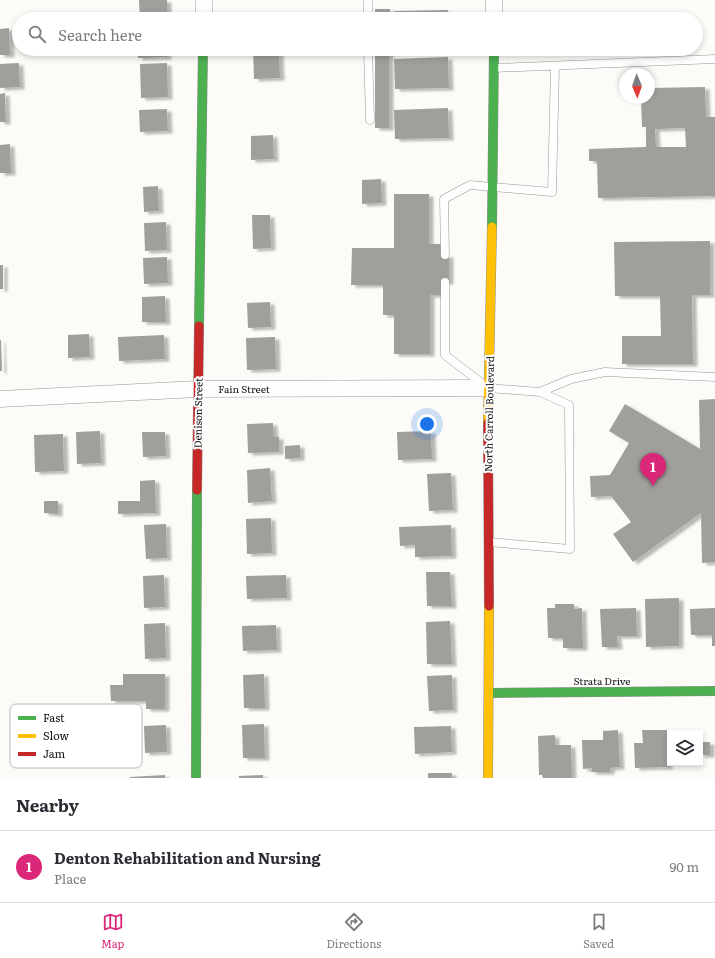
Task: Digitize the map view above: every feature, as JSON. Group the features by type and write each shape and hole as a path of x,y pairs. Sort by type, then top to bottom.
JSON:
{"street":[{"path":"204,0 204,12"},
{"path":"494,0 494,12"},
{"name":"Denison Street","path":"196,778 198,389 203,56"},
{"name":"North Carroll Boulevard","path":"488,778 487,752 490,693 488,388 493,188 494,56"},
{"name":"Fain Street","path":"0,399 198,389 488,388"},
{"name":"Strata Drive","path":"490,693 715,691"}],"lane":[{"path":"368,0 368,12"},
{"path":"368,56 370,120"},
{"path":"493,68 715,59"},
{"path":"445,255 444,199 470,185 552,192 555,66"},
{"path":"445,282 445,355 488,388 540,392 569,405 570,549 488,542"},
{"path":"540,392 571,378 605,372 715,377"}],"building":[{"path":"139,0 167,0 167,12 140,12"},
{"path":"375,9 390,9 390,12 375,12"},
{"path":"448,10 448,12 394,12"},
{"path":"9,28 10,55 0,55 0,29"},
{"path":"138,56 167,56 167,57 138,58"},
{"path":"253,56 279,56 280,78 254,79"},
{"path":"375,56 389,56 389,128 375,128"},
{"path":"448,57 449,88 395,89 394,59"},
{"path":"19,63 20,87 0,88 0,64"},
{"path":"167,63 168,97 141,98 140,64"},
{"path":"705,87 706,117 715,117 715,196 598,198 597,161 589,161 589,149 646,147 646,127 642,127 641,104 655,104 655,88","holes":["685,128 686,147 656,147 655,129"]},
{"path":"5,93 6,122 0,122 0,94"},
{"path":"448,108 449,138 395,139 394,110"},
{"path":"167,109 168,131 140,132 139,110"},
{"path":"273,135 274,159 251,160 251,136"},
{"path":"10,144 11,173 0,173 0,145"},
{"path":"381,179 382,203 362,204 362,180"},
{"path":"158,186 159,211 144,212 143,187"},
{"path":"394,194 429,194 429,244 441,244 441,255 449,255 449,282 441,282 441,295 430,295 430,354 394,354 394,315 383,315 383,285 351,285 352,248 394,248"},
{"path":"252,215 270,215 271,248 253,249"},
{"path":"166,222 167,250 145,251 144,223"},
{"path":"710,241 710,295 692,295 693,364 622,364 622,336 661,336 660,296 615,296 614,242"},
{"path":"167,257 168,283 144,284 143,258"},
{"path":"0,265 3,265 3,289 0,289"},
{"path":"165,296 166,322 142,322 142,297"},
{"path":"270,302 271,327 248,328 247,303"},
{"path":"89,334 90,357 68,358 68,335"},
{"path":"164,335 165,359 119,361 118,337"},
{"path":"275,337 276,369 247,370 246,338"},
{"path":"1,340 2,371 0,371"},
{"path":"715,399 715,562 702,563 701,513 633,562 613,534 631,522 611,496 591,497 590,476 610,475 629,443 609,431 625,404 700,449 699,400"},
{"path":"273,423 274,437 279,437 279,452 248,453 247,424"},
{"path":"100,431 101,463 77,464 76,432"},
{"path":"431,431 432,459 398,460 397,432"},
{"path":"142,432 165,432 166,456 143,457"},
{"path":"63,434 64,471 35,472 34,435"},
{"path":"300,445 300,458 285,459 285,446"},
{"path":"270,468 272,501 248,503 247,470"},
{"path":"451,473 453,510 429,511 427,474"},
{"path":"155,480 156,513 118,514 118,501 140,501 140,481"},
{"path":"44,501 58,501 58,514 44,513"},
{"path":"271,518 272,553 247,554 246,519"},
{"path":"166,524 167,558 146,559 144,525"},
{"path":"451,525 452,556 415,557 415,545 400,546 399,527"},
{"path":"426,572 450,572 452,606 427,606"},
{"path":"164,575 165,607 144,608 143,576"},
{"path":"286,575 287,598 247,599 246,576"},
{"path":"679,598 679,646 646,647 645,599"},
{"path":"555,604 574,604 574,609 582,608 583,648 563,648 563,638 548,638 547,608 555,608"},
{"path":"636,608 637,636 617,636 618,647 602,647 600,609"},
{"path":"715,608 715,646 712,646 712,635 691,635 690,609"},
{"path":"450,621 452,664 427,664 426,622"},
{"path":"165,623 166,658 145,659 144,624"},
{"path":"276,625 277,650 243,651 242,626"},
{"path":"123,674 165,674 165,709 146,709 146,701 111,701 110,685 123,685"},
{"path":"264,674 265,708 244,708 243,675"},
{"path":"452,675 453,710 429,711 427,676"},
{"path":"264,724 265,758 243,758 242,725"},
{"path":"166,725 167,752 145,753 144,726"},
{"path":"451,726 452,752 415,754 414,727"},
{"path":"618,730 620,767 610,768 610,772 591,772 592,768 583,769 582,740 603,740 603,731"},
{"path":"642,730 667,730 668,767 635,768 634,743 643,743"},
{"path":"555,735 555,745 571,745 572,778 543,778 542,775 539,775 538,736"},
{"path":"703,742 710,742 710,755 703,755"},
{"path":"428,773 452,773 452,778 428,778"},
{"path":"165,775 165,778 130,778 130,777"},
{"path":"263,775 263,778 239,778 239,776"}],"traffic: fast":[{"path":"199,326 203,56"},
{"path":"492,227 494,56"},
{"path":"196,778 197,490"},
{"path":"490,693 715,691"}],"traffic: slow":[{"path":"488,423 492,227"},
{"path":"488,778 489,606"}],"traffic: jam":[{"path":"197,490 199,326"},
{"path":"488,423 489,606"}],"place":[{"name":"Denton Rehabilitation and Nursing","path":"653,486"}]}
